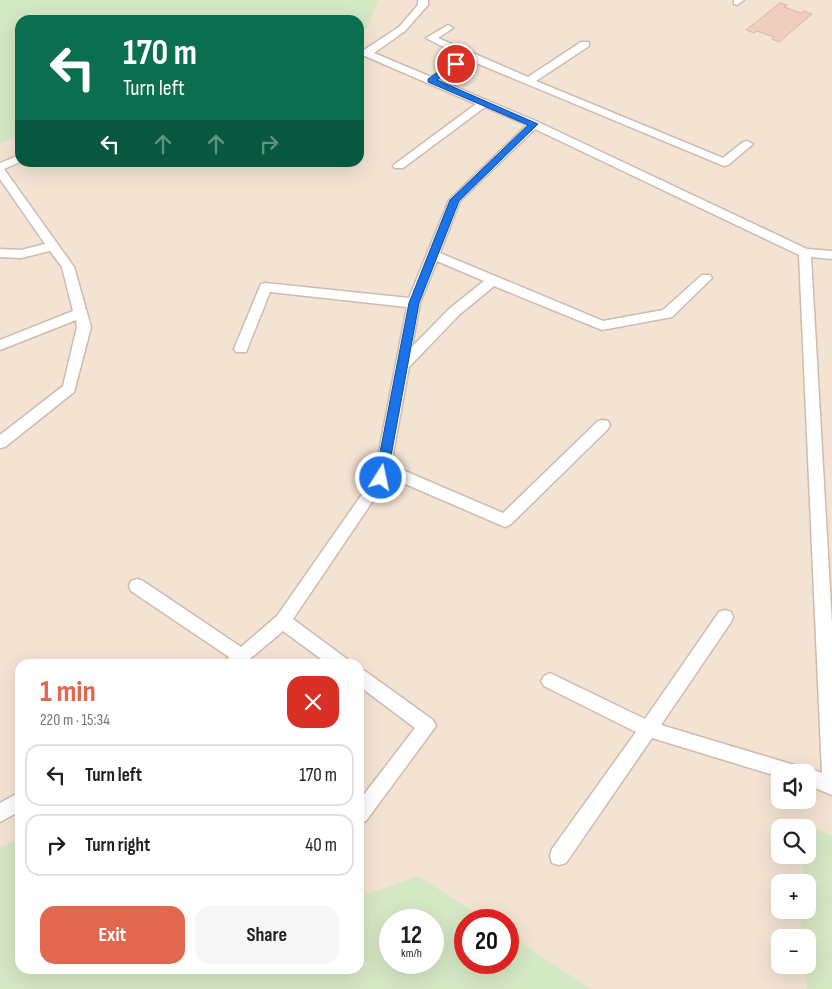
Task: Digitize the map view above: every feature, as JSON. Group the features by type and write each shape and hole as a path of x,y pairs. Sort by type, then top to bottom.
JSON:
{"lane":[{"path":"364,52 402,29 423,4 423,0"},
{"path":"448,28 431,38 468,56 724,163 747,144"},
{"path":"529,81 585,44"},
{"path":"364,54 534,124 806,253 832,255"},
{"path":"431,81 468,56"},
{"path":"399,166 484,104"},
{"path":"237,659 283,621 381,478 414,303 455,200 534,124"},
{"path":"0,167 15,160"},
{"path":"0,171 68,267 84,327 69,388 0,444"},
{"path":"0,253 21,254 54,246"},
{"path":"806,253 825,522 832,785 816,780"},
{"path":"433,255 602,326 668,314 706,278"},
{"path":"402,366 454,312 493,280"},
{"path":"241,348 265,287 414,303"},
{"path":"0,345 80,313"},
{"path":"383,468 505,521 603,425"},
{"path":"137,586 235,659"},
{"path":"560,856 724,618"},
{"path":"283,621 335,659"},
{"path":"364,680 426,726 364,808"},
{"path":"550,681 648,729 771,766"},
{"path":"0,813 15,804"}],"shaded area":[{"path":"378,0 832,0 832,989 0,989 0,144 15,138 15,167 364,167 364,29 367,29"}],"green space":[{"path":"0,0 378,0 367,29 364,29 364,15 15,15 15,138 0,144"},
{"path":"816,829 832,835 832,989 807,989 805,974 816,974 816,929 801,929 801,919 816,919 816,874 803,874 804,864 816,864"},
{"path":"15,841 15,974 364,974 364,894 418,876 469,909 454,909 454,974 519,974 519,941 591,989 0,989 0,847"}],"building":[{"path":"780,3 787,5 784,7 801,13 804,11 812,14 779,42 772,39 774,37 757,31 754,33 746,30"}],"route":[{"path":"381,478 414,303 455,200 534,124 431,81 456,64"}]}
